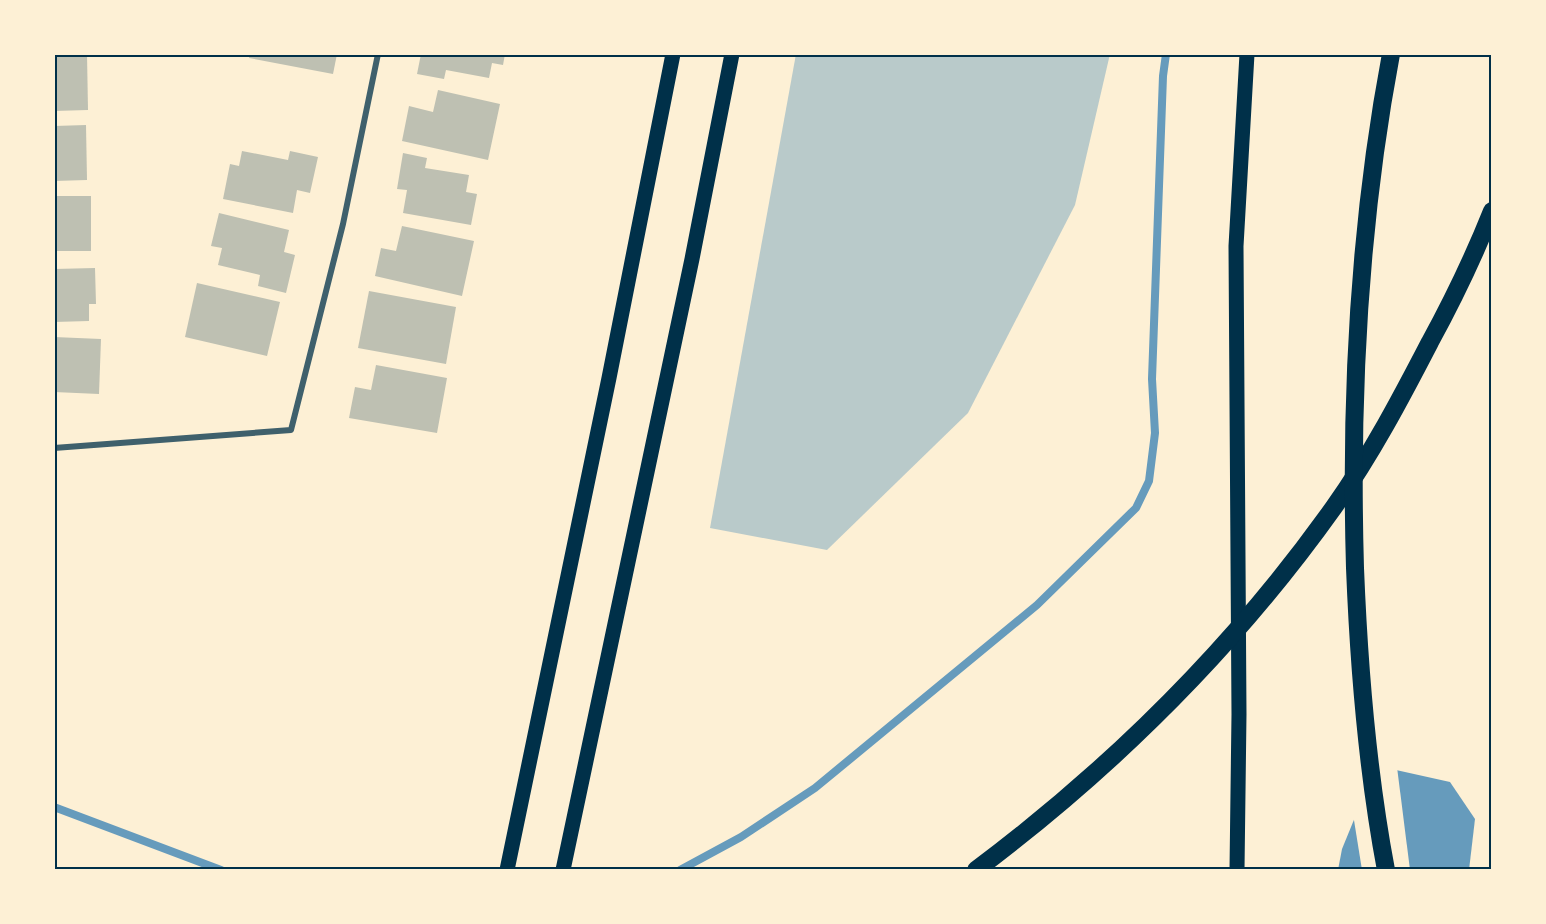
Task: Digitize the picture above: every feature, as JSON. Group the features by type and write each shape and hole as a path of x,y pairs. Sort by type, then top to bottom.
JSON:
{"highway":[{"path":"1386,870 1370,766 1359,664 1354,522 1354,439 1355,375 1364,256 1373,168 1392,54"},
{"path":"976,870 1031,829 1146,726 1252,612 1300,552 1335,506 1382,431 1454,297 1492,211"}],"main road":[{"path":"507,870 612,367 674,54"},
{"path":"562,870 692,259 732,54"},
{"path":"1237,870 1239,714 1236,246 1247,54"}],"street":[{"path":"54,448 291,430 343,224 378,54"}],"shaded area":[{"path":"796,54 1110,54 1075,205 968,413 827,550 710,528"}],"water":[{"path":"1396,770 1450,782 1475,819 1469,870 1338,870 1342,849 1367,788"}],"pier":[{"path":"1397,767 1410,870 1362,870 1353,814 1365,785"}],"building":[{"path":"54,54 87,54 88,110 54,111"},
{"path":"250,54 337,54 333,74 249,58"},
{"path":"421,54 505,54 503,65 492,63 489,78 446,70 444,79 417,74"},
{"path":"438,90 500,104 488,160 402,141 409,106 433,112"},
{"path":"86,125 87,180 54,181 54,126"},
{"path":"242,151 288,160 290,151 318,157 310,193 297,190 293,213 223,199 230,164 239,166"},
{"path":"403,153 427,158 425,168 469,175 466,192 477,194 471,225 403,213 407,190 397,189"},
{"path":"54,196 91,196 91,251 54,251"},
{"path":"219,213 289,230 284,252 295,255 286,293 258,286 260,275 218,265 222,248 211,246"},
{"path":"402,226 474,241 462,296 375,276 381,248 396,251"},
{"path":"95,268 96,304 89,304 89,321 54,322 54,269"},
{"path":"197,283 280,302 267,356 185,337"},
{"path":"369,291 456,307 446,364 358,348"},
{"path":"54,337 101,339 99,394 54,392"},
{"path":"376,365 447,378 437,433 349,418 355,387 371,390"}],"waterway":[{"path":"680,870 741,837 815,788 1037,605 1136,508 1149,481 1155,433 1152,379 1163,76 1166,54"},
{"path":"54,807 221,870"}]}
